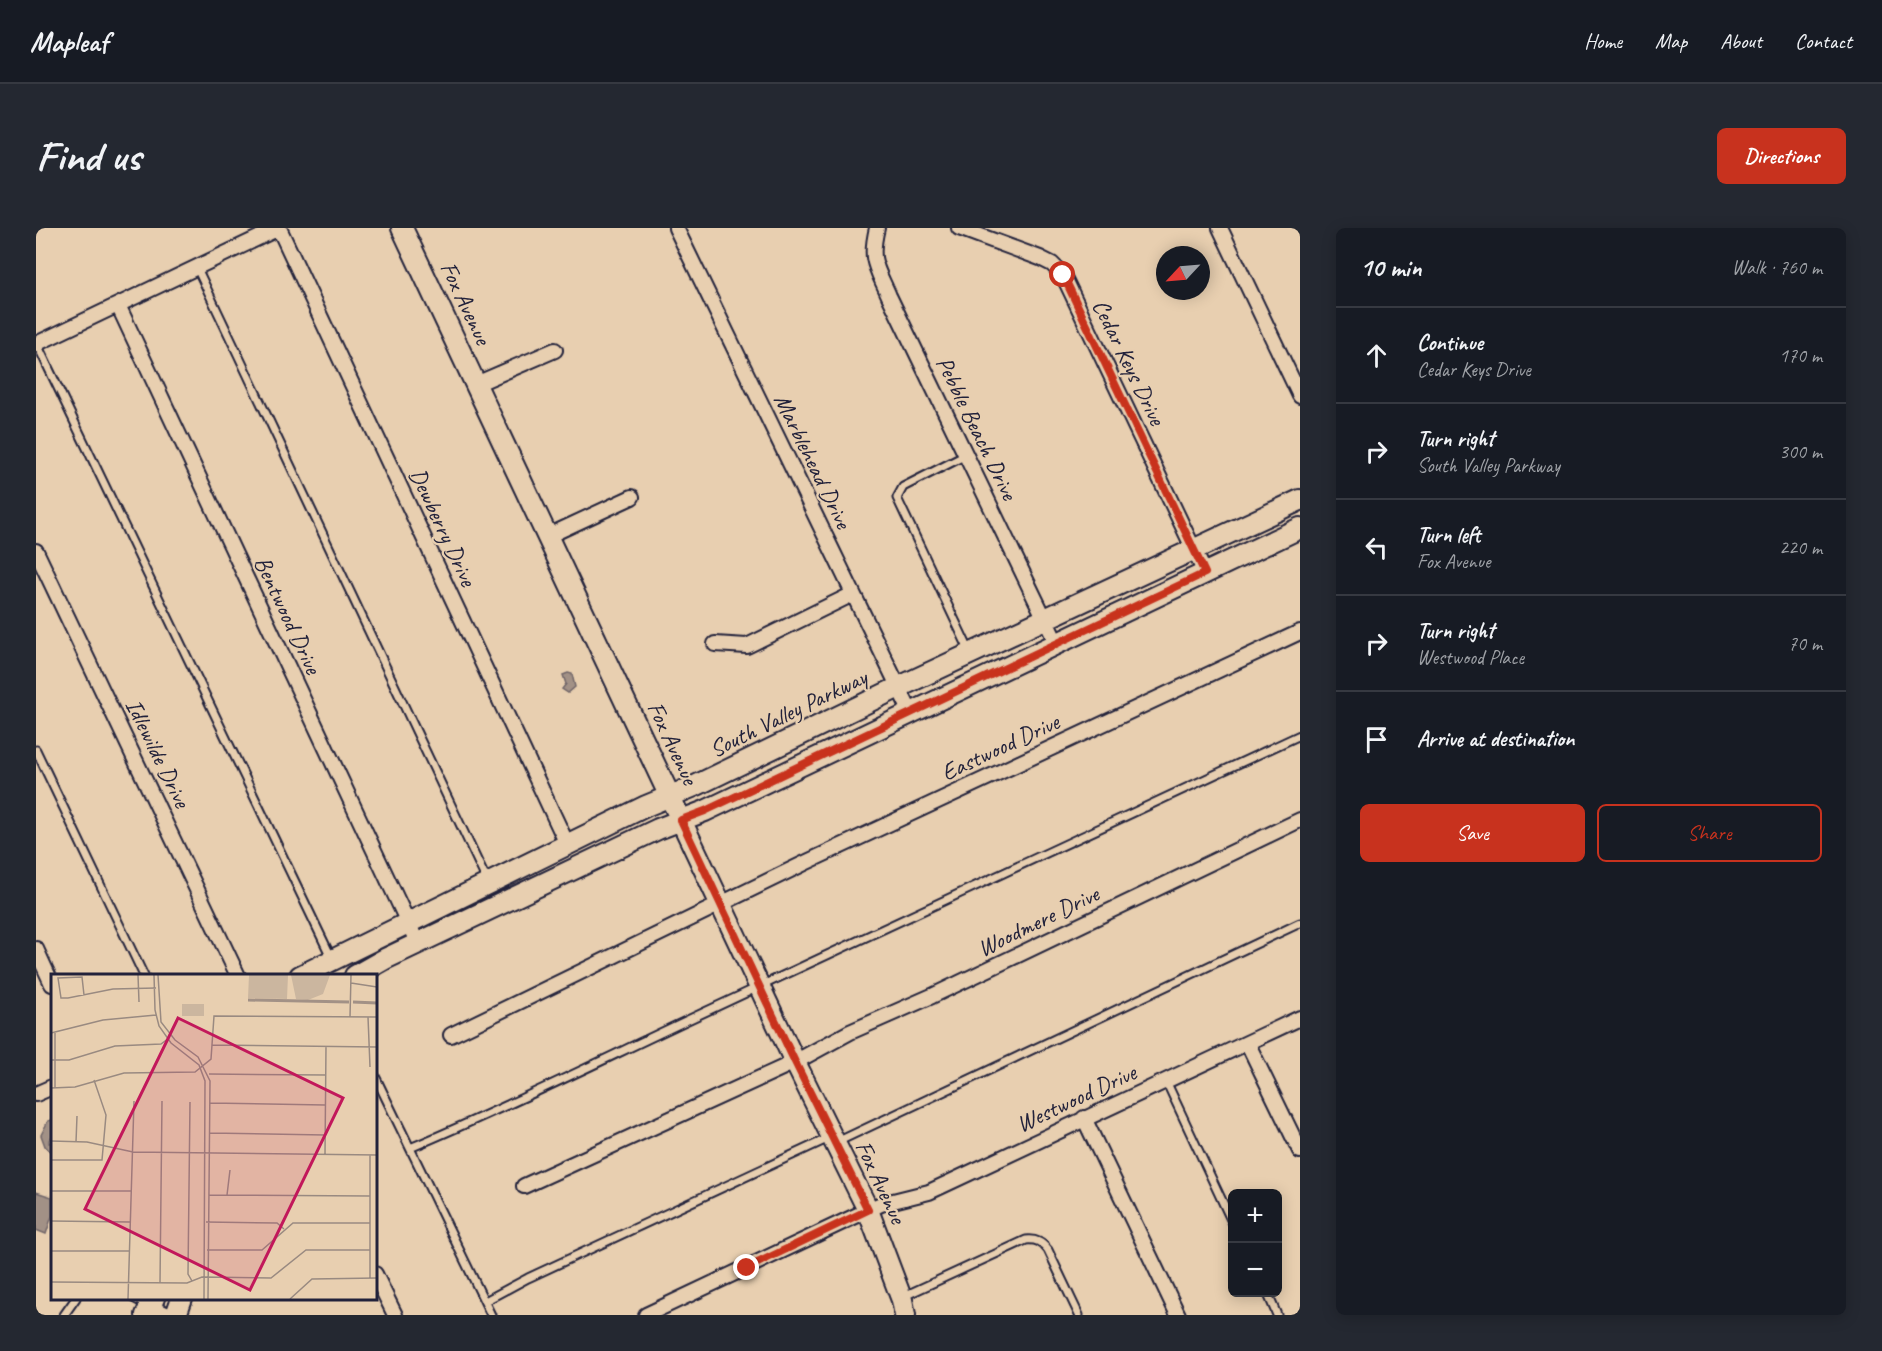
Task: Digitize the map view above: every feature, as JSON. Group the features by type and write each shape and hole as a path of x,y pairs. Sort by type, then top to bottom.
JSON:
{"main road":[{"name":"Fox Avenue","path":"407,230 476,384 759,987 868,1210 903,1306"},
{"name":"South Valley Parkway","path":"304,974 567,844 1300,500"},
{"path":"359,974 385,959 658,829 705,811 1300,528"},
{"path":"176,1315 182,1300"}],"street":[{"path":"36,344 279,228"},
{"name":"Dewberry Drive","path":"279,228 567,844"},
{"name":"Marblehead Drive","path":"676,228 911,713"},
{"name":"Pebble Beach Drive","path":"877,228 873,257 889,296 1057,644"},
{"name":"Cedar Keys Drive","path":"959,228 1040,258 1053,264 1063,275 1205,573"},
{"path":"1220,228 1300,396"},
{"name":"Bentwood Drive","path":"118,305 418,944"},
{"path":"476,384 555,350"},
{"path":"548,536 632,497"},
{"name":"Idlewilde Drive","path":"36,551 237,974"},
{"path":"715,644 747,646 853,594"},
{"name":"Eastwood Drive","path":"451,1035 720,904 1300,632"},
{"name":"Woodmere Drive","path":"524,1186 795,1062 850,1032 932,996 1300,820"},
{"path":"36,950 51,982"},
{"name":"Westwood Drive","path":"646,1315 884,1203 929,1192 1300,1018"},
{"path":"1248,1044 1300,1151"},
{"path":"36,1095 51,1088"},
{"path":"1084,1118 1178,1315"},
{"path":"376,1276 395,1315"}],"lane":[{"path":"197,268 488,883"},
{"path":"36,344 332,959"},
{"path":"966,455 903,487 897,498 971,654"},
{"path":"410,1148 522,1100 1300,735"},
{"path":"36,750 143,974"},
{"path":"484,1301 680,1206 833,1140 1300,923"},
{"path":"376,1078 491,1315"},
{"path":"1166,1081 1228,1211"},
{"path":"903,1306 1026,1240 1030,1240 1038,1241 1048,1250 1079,1315"},
{"path":"1268,1297 1277,1315"},
{"path":"64,1315 75,1300"}],"shaded area":[{"path":"572,674 575,687 568,693 562,689 566,684 563,675"},
{"path":"51,1120 49,1143 51,1142 51,1152 45,1146 41,1135 48,1121"},
{"path":"36,1192 51,1197 51,1219 46,1234 36,1230"}],"route":[{"path":"747,1268 868,1210 795,1062 681,820 705,811 1205,573 1063,275"}]}
